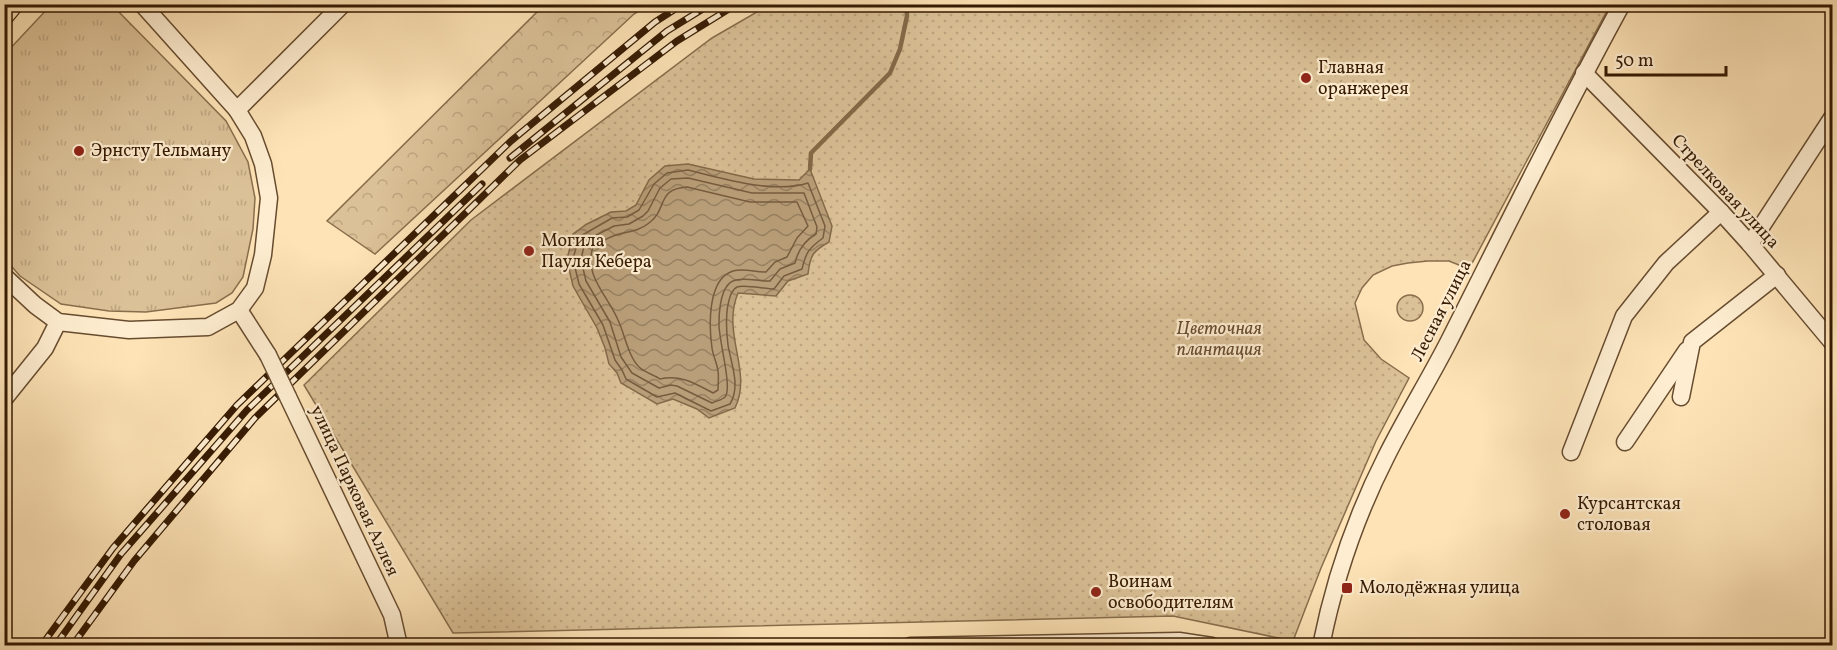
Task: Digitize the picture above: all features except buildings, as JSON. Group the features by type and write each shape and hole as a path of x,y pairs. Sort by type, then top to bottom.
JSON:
{"main road":[{"path":"4,15 13,4"}],"street":[{"path":"4,276 35,305 58,322 129,330 208,327 239,310 255,288 263,255 269,198 263,164 253,136 237,110 142,4"},
{"path":"237,110 343,4"},
{"name":"Лесная улица","path":"1321,645 1336,585 1353,532 1385,458 1449,342 1584,73 1622,4"},
{"name":"Стрелковая улица","path":"1584,73 1721,212 1833,342"},
{"path":"1750,244 1833,118"},
{"path":"1571,452 1624,316 1666,262 1721,212"},
{"path":"1625,442 1692,342 1776,275"},
{"name":"улица Парковая Аллея","path":"239,310 268,355 392,615 399,645"},
{"path":"4,399 45,348 58,322"},
{"path":"1681,397 1692,342"},
{"path":"910,645 1179,640 1212,645"}],"green space":[{"path":"51,5 112,5 226,121 248,162 255,198 253,229 243,277 232,293 216,303 146,312 109,311 61,304 20,276 5,259 5,54"},
{"path":"544,5 648,5 634,14 375,254 327,221"},
{"name":"Цветочная плантация","path":"769,5 1610,5 1469,269 1449,261 1408,263 1392,266 1373,275 1362,288 1355,303 1364,340 1381,359 1409,378 1376,441 1321,568 1293,641 1173,616 453,633 304,385 471,220 712,38"},
{"path":"1410,295 1419,299 1423,308 1419,317 1410,321 1401,317 1397,308 1401,299"}],"water":[{"path":"688,164 754,179 799,180 810,169 832,226 829,242 813,254 808,274 788,281 776,296 738,293 733,323 741,380 740,394 735,408 709,418 697,409 673,399 657,404 621,383 617,373 609,364 597,328 573,286 567,260 573,234 611,212 626,211 636,205 649,180 665,166"}],"waterway":[{"path":"810,169 811,153 890,73 900,49 907,16 906,4"}],"railway":[{"path":"41,646 113,548 237,405 511,141 655,22 683,4"},
{"path":"510,158 667,31 711,4"},
{"path":"72,646 134,561 255,418 520,160 677,41 737,4"},
{"path":"55,646 121,554 247,410 482,184"}],"place":[{"name":"Главная оранжерея","path":"1306,78"},
{"name":"Эрнсту Тельману","path":"79,151"},
{"name":"Могила Пауля Кебера","path":"529,251"},
{"name":"Курсантская столовая","path":"1565,514"},
{"name":"Молодёжная улица","path":"1347,588"},
{"name":"Воинам освободителям","path":"1096,592"}]}
